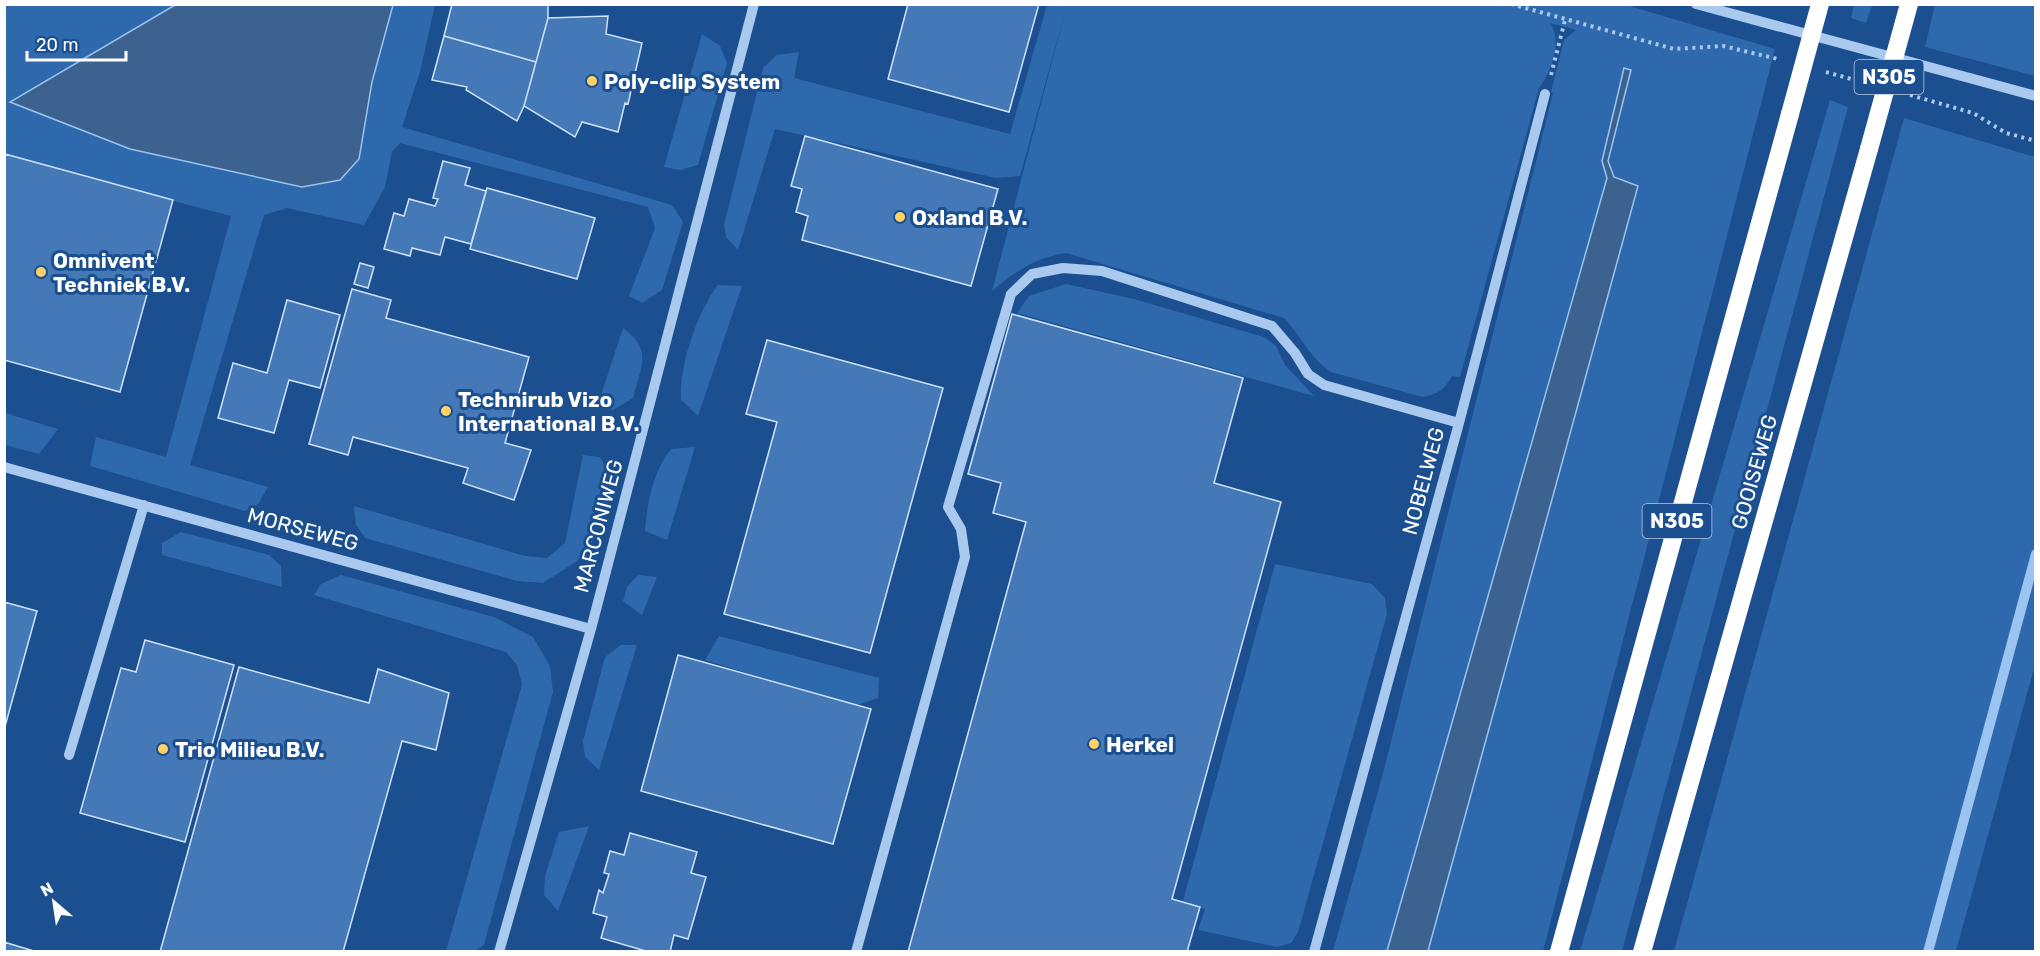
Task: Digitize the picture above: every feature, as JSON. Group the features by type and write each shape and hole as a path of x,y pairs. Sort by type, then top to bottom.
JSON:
{"highway":[{"name":"N305","path":"1559,951 1820,4"},
{"name":"GOOISEWEG","path":"1642,951 1909,4"}],"street":[{"name":"MARCONIWEG","path":"499,951 591,629 754,4"},
{"path":"1696,4 2036,96"},
{"name":"NOBELWEG","path":"1314,951 1459,423 1545,94"},
{"path":"856,951 965,557 961,529 948,507 1011,294 1032,274 1063,268 1102,272 1272,326 1295,353 1308,374 1323,385 1459,423"},
{"name":"MORSEWEG","path":"4,467 591,629"},
{"path":"69,755 144,506"}],"path":[{"path":"1545,94 1565,20"}],"shaded area":[{"path":"1854,4 1872,5 1866,23 1851,18"},
{"path":"4,5 175,5 10,103 220,168 302,187 359,159 372,82 393,5 435,5 420,72 402,127 672,205 683,222 662,290 642,303 629,296 655,228 648,207 400,143 392,152 385,187 364,225 287,208 264,215 190,465 268,487 258,504 245,511 90,466 96,437 166,457 231,216 5,157"},
{"path":"175,5 393,5 372,82 359,159 340,180 302,187 130,149 10,102"},
{"path":"1047,5 1626,5 1775,49 1543,951 1428,951 1638,186 1614,177 1608,161 1631,70 1624,69 1602,161 1608,178 1387,951 1333,951 1385,766 1553,93 1551,92 1564,40 1576,30 1550,23 1555,38 1554,56 1548,74 1539,88 1460,377 1452,376 1440,391 1428,396 1423,397 1331,372 1311,354 1284,318 1066,253 1026,266 992,291 1066,8 1020,176 996,178 775,129 738,250 726,237 724,225 763,68 777,55 799,52 794,78 1010,134"},
{"path":"1935,5 2035,5 2035,76 1925,47"},
{"path":"702,34 720,46 727,63 698,165 680,170 664,167"},
{"path":"1624,68 1631,70 1608,161 1614,177 1638,186 1428,951 1387,951 1607,178 1602,161"},
{"path":"1830,100 1848,107 1622,951 1580,951"},
{"path":"1904,118 2035,157 2035,665 1956,951 1674,951"},
{"path":"1066,284 1134,299 1264,337 1276,346 1285,365 1314,396 1017,313 1029,296"},
{"path":"718,285 742,286 698,416 681,400 683,371 697,324 710,296"},
{"path":"623,328 632,336 641,351 641,368 633,398 613,410 597,407"},
{"path":"5,413 58,429 39,454 5,445"},
{"path":"695,447 667,540 645,531 647,510 655,477 665,458 671,449"},
{"path":"583,455 600,457 609,474 592,542 577,561 543,583 517,581 365,538 356,525 354,506 525,556 547,558 565,543"},
{"path":"181,532 269,555 281,566 282,587 162,555 162,543"},
{"path":"1275,564 1372,584 1385,598 1387,614 1298,932 1291,943 1277,947 1198,930 1205,909 1183,901"},
{"path":"341,575 494,617 533,637 550,666 553,692 484,945 475,951 446,951 522,685 517,665 506,652 314,595 321,584"},
{"path":"638,575 657,577 642,615 623,601 627,587"},
{"path":"719,636 879,678 878,698 854,706 705,660"},
{"path":"621,645 637,645 599,770 585,757 583,741 605,657"},
{"path":"589,826 558,911 544,895 545,876 559,832"}],"building":[{"path":"452,4 548,4 548,18 536,62 444,36"},
{"path":"908,4 1039,4 1009,112 888,79"},
{"path":"608,16 606,34 642,43 628,104 625,103 618,132 582,122 575,137 524,106 548,18"},
{"path":"444,36 536,62 524,106 517,121 466,90 467,87 432,80"},
{"path":"805,136 998,189 971,286 802,240 808,216 796,212 802,189 791,186"},
{"path":"5,154 173,200 120,392 4,360"},
{"path":"443,161 470,168 465,185 486,191 471,244 445,237 440,255 412,248 410,256 384,249 394,213 404,216 409,199 435,206 438,199 433,198"},
{"path":"487,188 595,218 577,279 470,249"},
{"path":"360,263 374,267 368,288 354,284"},
{"path":"352,289 391,300 386,318 529,357 505,443 531,450 514,500 463,483 468,468 353,437 348,455 309,444"},
{"path":"287,300 340,315 320,388 289,380 274,433 218,418 233,363 267,373"},
{"path":"1012,314 1243,378 1214,483 1281,502 1172,899 1200,907 1187,952 908,952 1026,522 993,513 1001,483 968,474"},
{"path":"767,340 943,388 870,653 724,614 777,422 746,414"},
{"path":"4,602 37,611 4,730"},
{"path":"145,640 234,665 185,842 80,813 121,668 136,672"},
{"path":"678,655 871,709 833,844 641,791"},
{"path":"239,667 369,703 378,669 449,693 436,750 402,741 343,952 160,952"},
{"path":"630,833 697,852 691,873 706,877 688,939 674,935 670,952 649,952 601,938 607,917 593,913 599,890 603,893 609,874 604,873 610,851 624,855"},
{"path":"4,942 37,952 4,952"}],"waterway":[{"path":"1928,952 2036,554"}],"place":[{"name":"Poly-clip System","path":"592,81"},
{"name":"Oxland B.V.","path":"900,217"},
{"name":"Omnivent Techniek B.V.","path":"41,272"},
{"name":"Technirub Vizo International B.V.","path":"446,411"},
{"name":"Herkel","path":"1094,744"},
{"name":"Trio Milieu B.V.","path":"163,749"}]}
